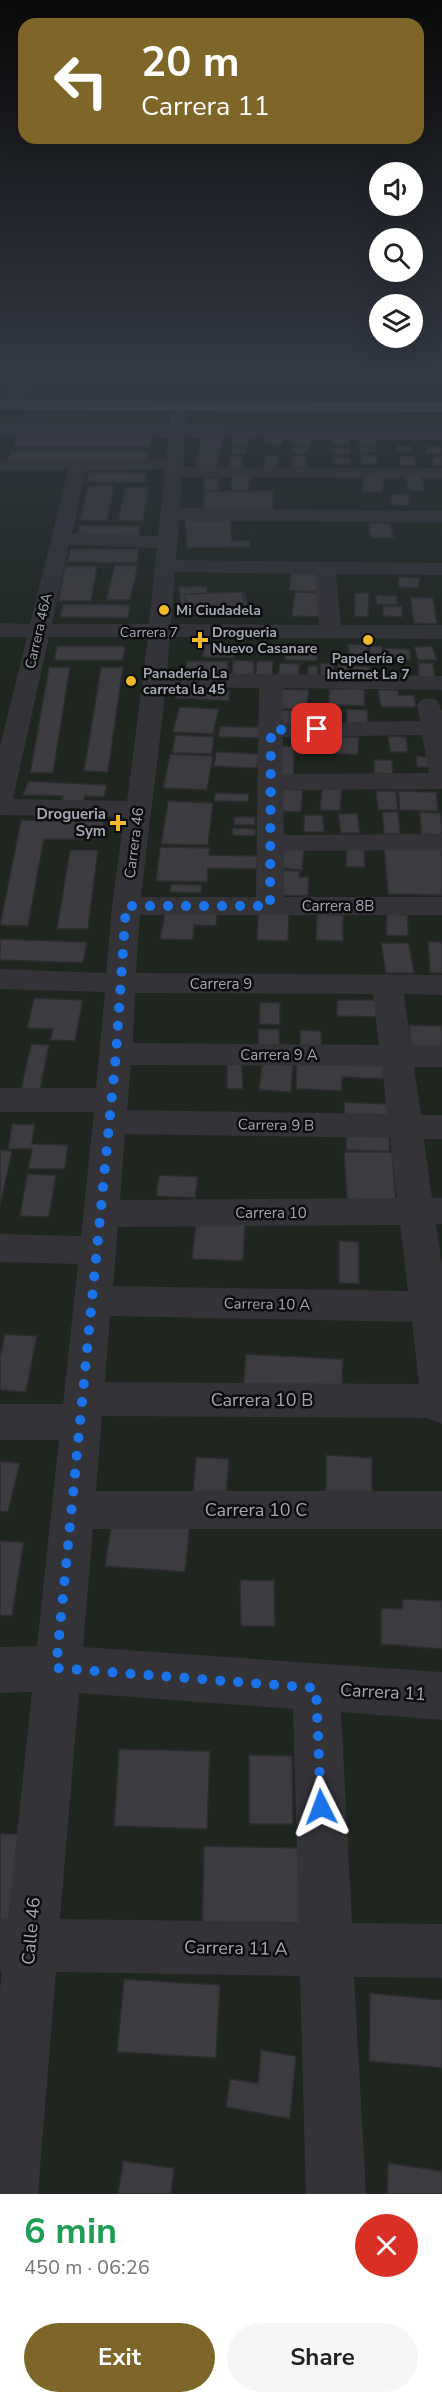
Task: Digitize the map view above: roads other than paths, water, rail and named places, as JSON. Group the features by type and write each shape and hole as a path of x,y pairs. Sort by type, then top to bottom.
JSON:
{"street":[{"name":"Carrera 46A","path":"0,799 76,471"},
{"name":"Carrera 46","path":"56,1668 116,1054 126,906 155,680 174,471"},
{"path":"238,471 442,473"},
{"path":"170,514 442,517"},
{"path":"60,539 167,542"},
{"path":"165,566 442,569"},
{"path":"325,568 331,632"},
{"name":"Carrera 7","path":"0,630 442,633"},
{"path":"155,680 434,683 434,728 442,779 271,782"},
{"path":"270,906 271,680"},
{"path":"271,730 434,728"},
{"path":"0,807 138,809"},
{"path":"270,843 442,842"},
{"name":"Carrera 8B","path":"126,906 442,906"},
{"name":"Carrera 9","path":"0,979 119,983 442,985"},
{"path":"387,984 405,1127 429,1211 442,1407"},
{"name":"Carrera 9 A","path":"116,1054 442,1056"},
{"name":"Carrera 9 B","path":"0,1100 110,1111 442,1128"},
{"name":"Carrera 10","path":"100,1214 429,1211"},
{"path":"0,1248 96,1250"},
{"name":"Carrera 10 A","path":"91,1301 435,1307"},
{"name":"Carrera 10 B","path":"0,1422 81,1411 442,1401"},
{"name":"Carrera 10 C","path":"71,1510 442,1510"},
{"name":"Carrera 11","path":"0,1670 56,1668 442,1696"},
{"name":"Calle 46","path":"8,2194 15,1945 56,1668"},
{"path":"316,1688 336,2194"},
{"name":"Carrera 11 A","path":"15,1945 442,1951"}],"place":[{"name":"Mi Ciudadela","path":"164,610"},
{"name":"Drogueria Nuevo Casanare","path":"200,640"},
{"name":"Papelería e Internet La 7","path":"368,640"},
{"name":"Panadería La carreta la 45","path":"131,681"},
{"name":"Drogueria Sym","path":"118,823"}]}
